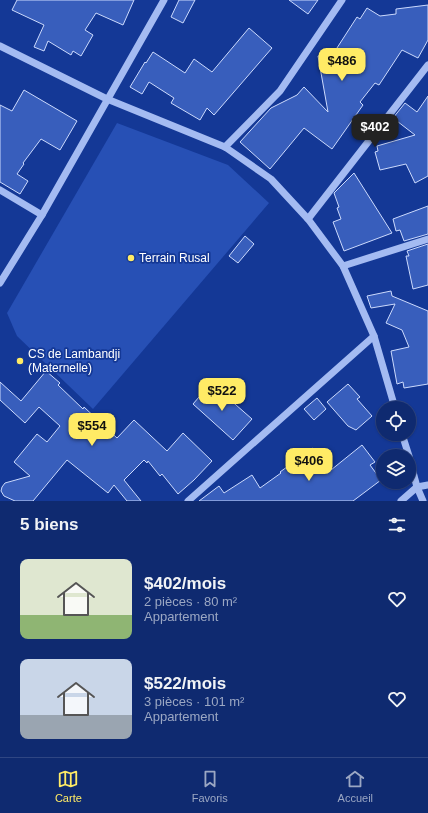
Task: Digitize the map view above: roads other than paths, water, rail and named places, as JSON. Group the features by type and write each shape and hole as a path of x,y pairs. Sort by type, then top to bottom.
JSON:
{"street":[{"path":"0,283 42,215 164,0"},
{"path":"225,147 280,91 342,0"},
{"path":"0,46 107,99 225,147 271,179 308,219 343,266 374,336 393,401"},
{"path":"308,219 428,65"},
{"path":"0,190 42,215"},
{"path":"343,266 428,239"},
{"path":"188,501 374,336"},
{"path":"416,480 423,501"},
{"path":"401,501 418,487 428,486"}],"place":[{"name":"Terrain Rusal","path":"131,258"},
{"name":"CS de Lambandji (Maternelle)","path":"20,361"}]}
